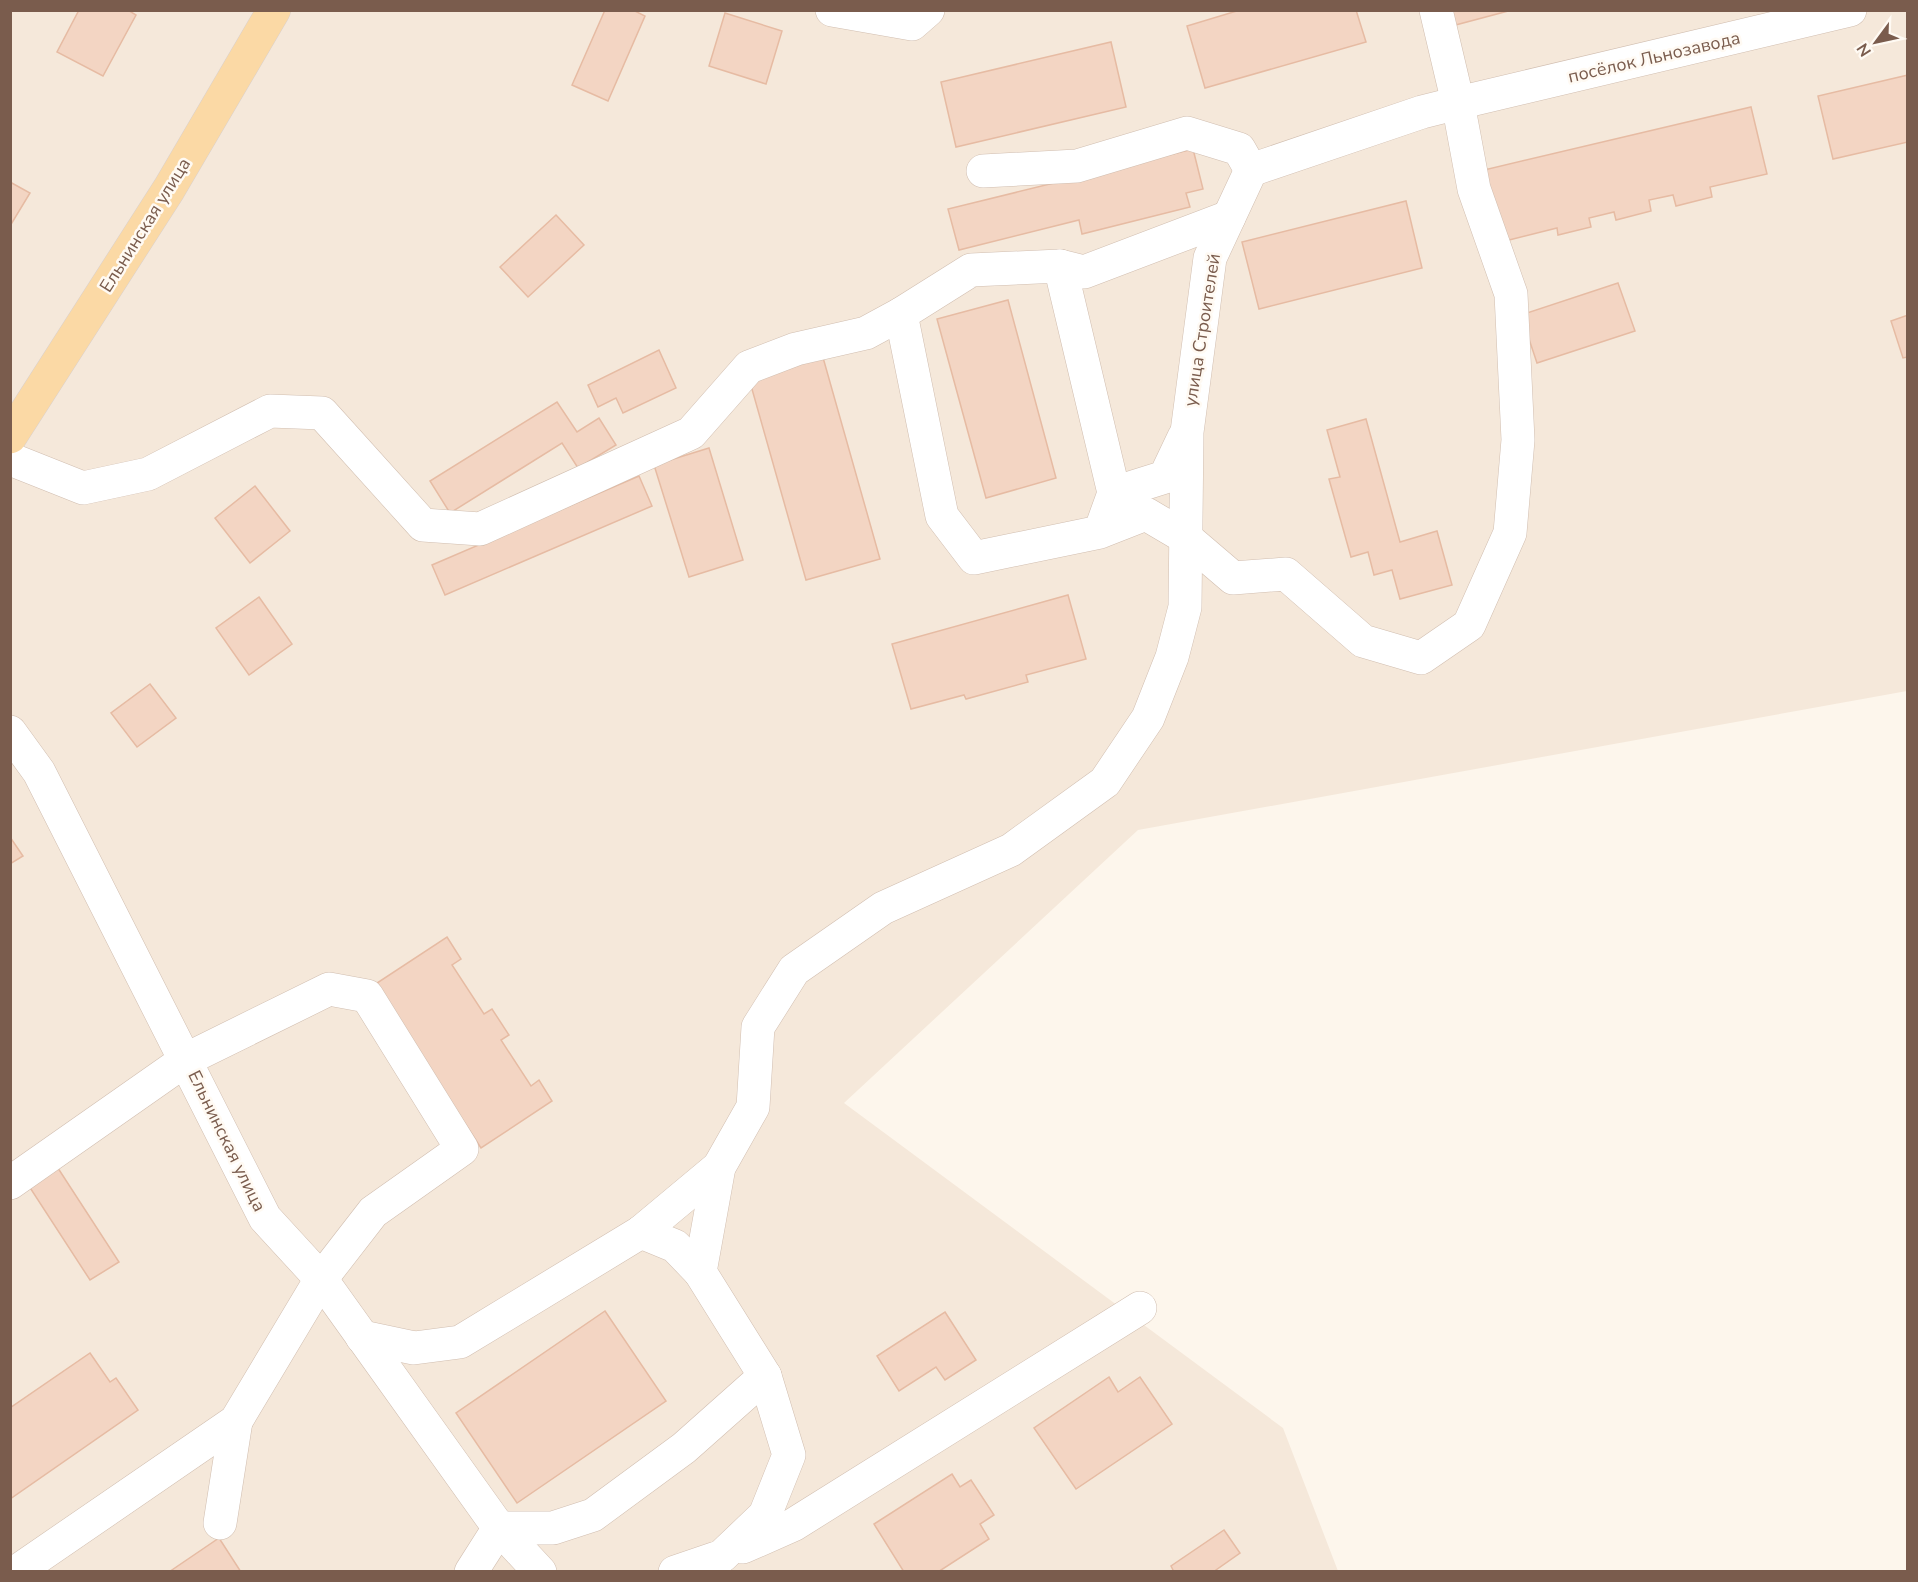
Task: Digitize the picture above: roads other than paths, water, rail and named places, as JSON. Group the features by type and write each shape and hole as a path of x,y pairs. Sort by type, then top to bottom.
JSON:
{"main road":[{"name":"Ельнинская улица","path":"10,437 169,189 274,10"}],"street":[{"path":"832,10 912,24 928,10"},
{"path":"902,314 942,516 974,558 1100,532 1146,514 1185,537 1233,578 1286,574 1364,641 1421,658 1469,625 1510,533 1518,440 1511,294 1474,189 1458,103 1436,10"},
{"name":"посёлок Льнозавода","path":"1251,170 1422,112 1850,10"},
{"path":"983,171 1077,166 1187,133 1239,149 1251,170"},
{"name":"улица Строителей","path":"719,1167 753,1107 758,1027 794,970 883,908 1011,850 1105,782 1148,718 1172,657 1185,607 1187,432 1210,258 1251,170"},
{"path":"10,459 83,488 148,474 270,411 322,413 423,525 480,529 691,433 749,367 796,349 866,333 902,314 971,270 1060,266 1084,272 1229,217"},
{"path":"1060,266 1114,493 1100,532"},
{"path":"1114,493 1165,477 1187,432"},
{"name":"Ельнинская улица","path":"10,732 39,772 187,1059 265,1218 321,1279 499,1528 540,1572"},
{"path":"10,1183 187,1059 329,989 367,996 462,1149 373,1212 321,1279 236,1421 220,1523"},
{"path":"362,1337 414,1348 460,1342 641,1233 719,1167"},
{"path":"700,1272 719,1167"},
{"path":"641,1233 675,1246 700,1272 765,1376 789,1455 765,1515 722,1556"},
{"path":"675,1572 722,1556 793,1525 1140,1308"},
{"path":"471,1572 499,1528 553,1527 593,1515 684,1448 765,1376"},
{"path":"16,1572 236,1421"}]}
